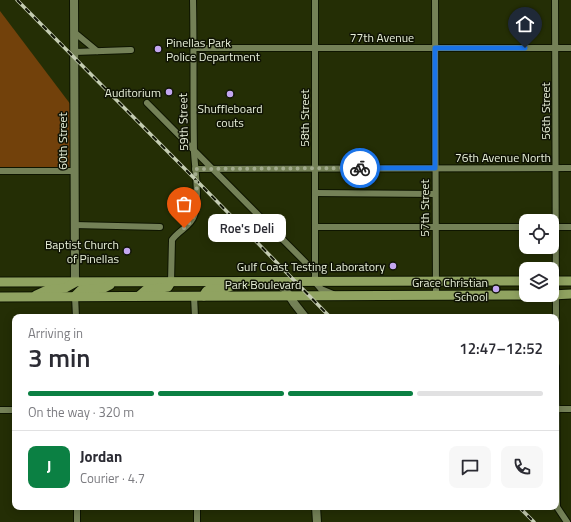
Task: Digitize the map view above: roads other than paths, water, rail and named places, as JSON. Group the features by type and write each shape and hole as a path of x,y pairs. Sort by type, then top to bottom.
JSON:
{"main road":[{"name":"Park Boulevard","path":"0,282 519,281"},
{"path":"559,281 571,281"},
{"path":"33,296 47,290 69,287 75,282"},
{"path":"76,296 81,290 104,288 112,282"},
{"path":"139,296 146,290 168,287 171,282"},
{"path":"199,296 208,289 224,288 238,282"},
{"path":"559,295 571,294"},
{"name":"Park Boulevard","path":"0,296 519,295"}],"street":[{"name":"60th Street","path":"74,0 75,282"},
{"name":"59th Street","path":"171,282 172,240 192,220 195,212 193,0"},
{"name":"58th Street","path":"314,0 315,282"},
{"name":"57th Street","path":"435,0 436,295"},
{"name":"56th Street","path":"554,214 556,168 555,0"},
{"path":"74,32 97,51"},
{"name":"77th Avenue","path":"194,48 571,48"},
{"path":"74,52 131,50"},
{"path":"147,103 194,152 315,272"},
{"name":"76th Avenue North","path":"195,169 571,168"},
{"path":"0,171 74,171"},
{"path":"315,193 435,194"},
{"path":"74,226 160,227"},
{"path":"315,227 519,227"},
{"path":"559,227 571,227"},
{"path":"275,282 285,289 303,314"},
{"path":"315,282 321,288 337,295"},
{"path":"76,296 76,314"},
{"path":"196,314 199,296"},
{"name":"56th Street","path":"555,302 556,314"},
{"path":"559,409 571,408"},
{"path":"0,410 12,410"},
{"path":"77,510 77,522"},
{"path":"197,510 197,522"},
{"path":"316,510 316,522"},
{"path":"559,510 566,521"}],"railway":[{"path":"17,0 327,314"},
{"path":"522,510 534,522"}],"place":[{"name":"Pinellas Park Police Department","path":"158,49"},
{"name":"Auditorium","path":"169,92"},
{"name":"Shuffleboard couts","path":"230,94"},
{"name":"Roe's Deli","path":"184,228"},
{"name":"Baptist Church of Pinellas","path":"127,251"},
{"name":"Gulf Coast Testing Laboratory","path":"393,266"},
{"name":"Grace Christian School","path":"496,289"}]}
